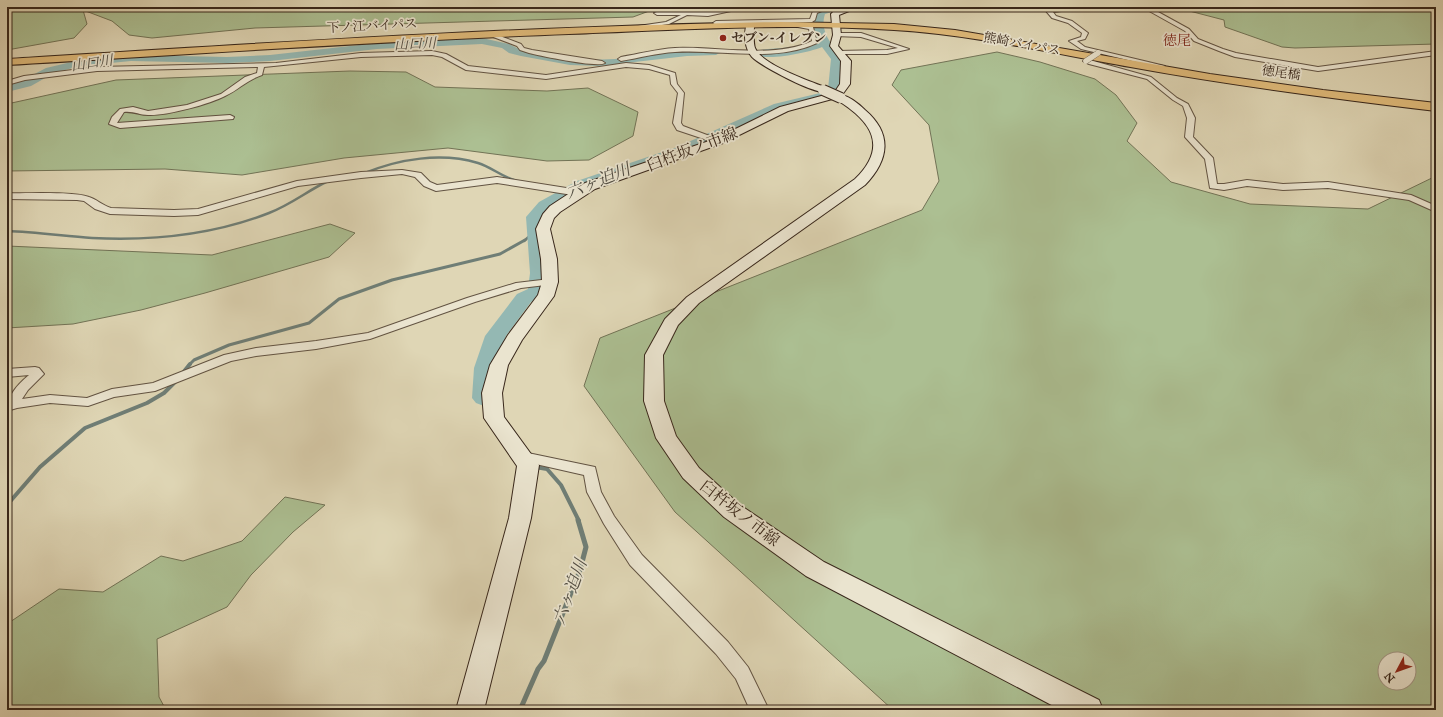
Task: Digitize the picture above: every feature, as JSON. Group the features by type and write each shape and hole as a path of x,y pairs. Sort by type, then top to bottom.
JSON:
{"highway":[{"name":"下ノ江バイパス","path":"7,62 292,44 490,34 772,23 801,23 832,27"},
{"name":"熊崎バイパス","path":"832,27 898,27 983,36 1208,77"},
{"name":"徳尾橋","path":"1208,77 1436,107"}],"main road":[{"path":"832,27 835,14 842,8 855,7"},
{"path":"742,25 754,52"},
{"name":"臼杵坂ノ市線","path":"525,470 494,418 492,393 499,364 514,339 546,296 549,260 543,229 548,217 555,209 590,186 648,167 784,109 829,97 840,92 845,84 846,61 834,46 832,27"},
{"name":"臼杵坂ノ市線","path":"754,52 770,66 841,98 853,105 868,118 877,131 880,146 873,166 860,182 693,300 671,323 654,355 654,401 666,438 691,473 732,511 815,569 1089,710"},
{"path":"470,710 520,518 525,470"}],"street":[{"path":"676,7 657,13 708,14 746,7"},
{"path":"801,23 812,20 815,12 827,7"},
{"path":"1063,7 1066,10 1049,11 1054,17 1070,22 1085,33 1083,38 1072,42 1083,48 1099,53 1178,70 1180,72"},
{"path":"1145,7 1187,30 1196,40 1221,50 1304,67 1318,69 1436,53"},
{"path":"610,30 612,27 649,26 667,23 686,14"},
{"path":"716,23 742,25"},
{"path":"7,83 24,78 97,69 262,65 351,55 432,53 444,56 466,68 546,76 675,50 754,52 802,48 815,42 812,29 801,23"},
{"path":"832,27 906,49 887,52 839,52"},
{"path":"490,34 518,45 522,49 530,52 599,63 621,62 672,74 674,84 680,93 677,123 680,128 714,139"},
{"path":"1099,53 1086,61 1149,78 1175,100 1186,105 1191,118 1189,137 1209,158 1213,186 1224,187 1247,183 1283,187 1328,185 1411,198 1436,209"},
{"path":"230,117 120,126 113,124 119,113 126,109 148,113 170,111 188,108 218,98 247,78 260,74 260,68 262,65"},
{"path":"8,74 24,78"},
{"path":"7,196 77,197 87,199 98,207 110,211 174,213 198,212 296,184 361,175 402,172 418,175 427,184 436,188 497,180 578,193"},
{"path":"10,405 50,399 88,402 112,393 155,387 188,373 238,356 370,336 471,300 533,283 548,282"},
{"path":"7,373 35,371 38,374 15,396 10,405"},
{"path":"525,470 590,472 594,492 609,520 636,560 722,648 742,673 760,710"}],"green space":[{"path":"7,7 660,7 633,17 255,28 152,38 129,35 112,21 83,10 87,24 74,38 7,50"},
{"path":"1174,7 1436,7 1436,44 1295,48 1282,47 1225,27 1224,20"},
{"path":"997,52 1040,62 1095,79 1116,95 1137,123 1127,141 1171,182 1250,204 1368,209 1436,176 1436,710 893,710 675,512 584,386 600,338 922,210 939,181 929,125 892,85 901,70"},
{"path":"350,71 406,72 435,87 547,91 588,88 638,112 633,136 589,160 547,161 448,148 344,158 242,175 165,169 7,171 7,104 116,80"},
{"path":"330,224 355,233 329,257 141,310 73,324 7,328 7,246 212,255"},
{"path":"285,497 325,505 293,532 251,575 227,607 157,639 159,697 166,710 7,710 7,624 59,589 103,592 161,556 183,561 242,541"}],"waterway":[{"name":"六ヶ迫川","path":"484,398 485,368 496,336 524,298 537,292 539,282 539,264 534,217 545,205 583,184 682,150 779,107 824,96 834,91 837,59 825,43 819,31 818,25 821,12 839,7"},
{"name":"山口川","path":"7,88 27,83 50,70 80,63 131,58 227,60 270,58 377,46 482,41 505,46 513,51 521,53 590,63 615,62 687,52 716,52"},
{"name":"山口川","path":"759,53 802,50 811,48 823,41"},
{"path":"365,173 406,161 450,158 478,163 514,180"},
{"path":"7,231 115,239 182,235 226,227 248,221 285,206 328,181"},
{"path":"524,241 533,233"},
{"path":"190,364 194,360 229,345 309,323 339,299 392,280 500,254 525,240"},
{"path":"182,374 190,364"},
{"path":"7,505 40,467 85,428 147,403 164,393 177,380"},
{"name":"六ヶ迫川","path":"535,467 547,469 561,485 579,521"},
{"name":"六ヶ迫川","path":"520,710 538,669 544,661 580,570 586,547 578,520"}],"place":[{"name":"セブン-イレブン","path":"723,38"}],"district":[{"name":"徳尾","path":"1177,40"}]}
